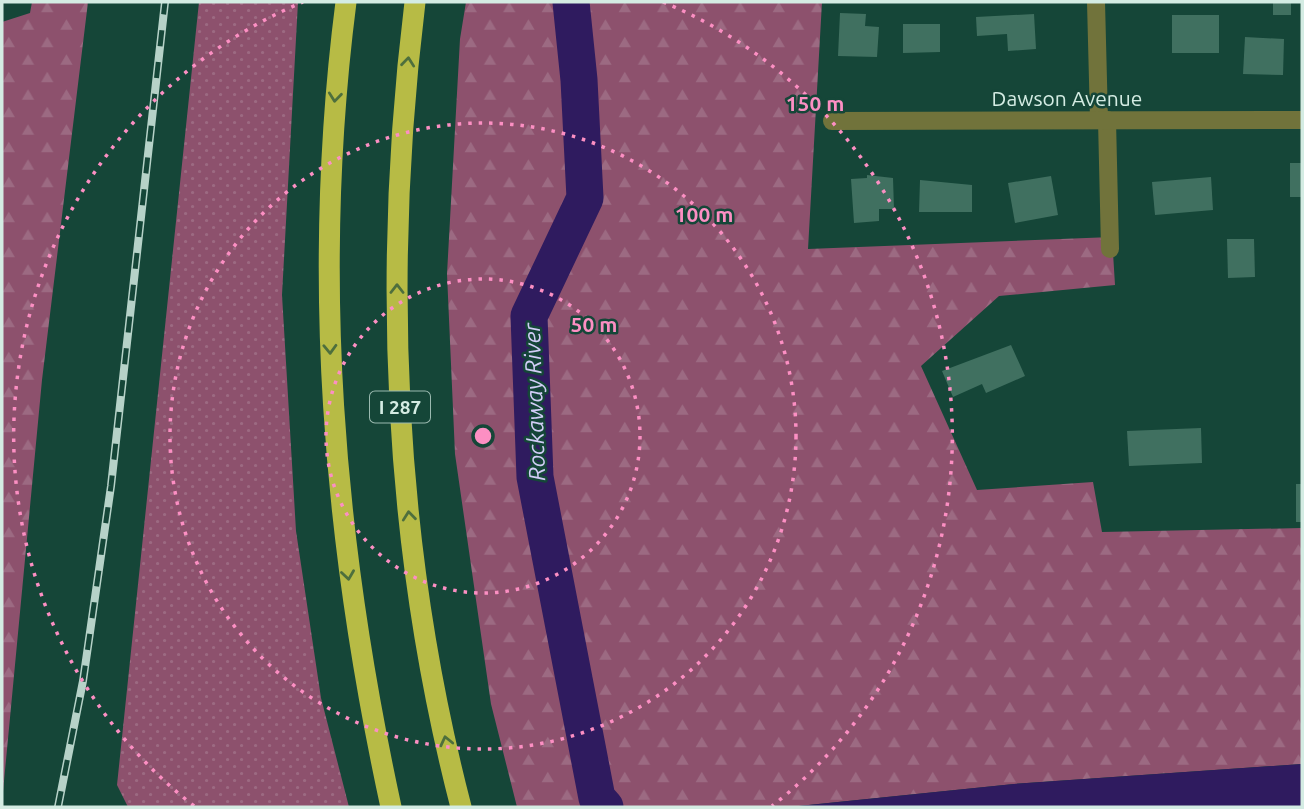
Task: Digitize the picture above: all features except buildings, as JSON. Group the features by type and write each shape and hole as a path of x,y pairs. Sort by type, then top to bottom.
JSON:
{"highway":[{"path":"346,2 329,185 333,421 349,588 391,807"},
{"name":"I 287","path":"415,2 398,187 397,327 400,416 415,566 440,716 461,807"}],"street":[{"path":"1096,2 1110,249"},
{"name":"Dawson Avenue","path":"832,121 1302,120"}],"green space":[{"path":"32,2 88,2 42,380 2,802 2,22 30,13"},
{"path":"199,2 298,2 282,295 296,531 321,698 349,807 128,807 117,785"},
{"path":"466,2 822,2 808,249 1112,237 1115,285 999,296 921,366 977,490 1093,482 1102,532 1302,528 1302,764 1014,784 789,807 517,807 491,704 455,454 447,274 460,39"}],"shaded area":[{"path":"1302,764 1302,807 789,807 1014,784"}],"waterway":[{"name":"Rockaway River","path":"571,2 579,80 585,198 529,316 535,477 597,798 605,807"}],"railway":[{"path":"58,807 83,681 111,486 165,2"}]}
